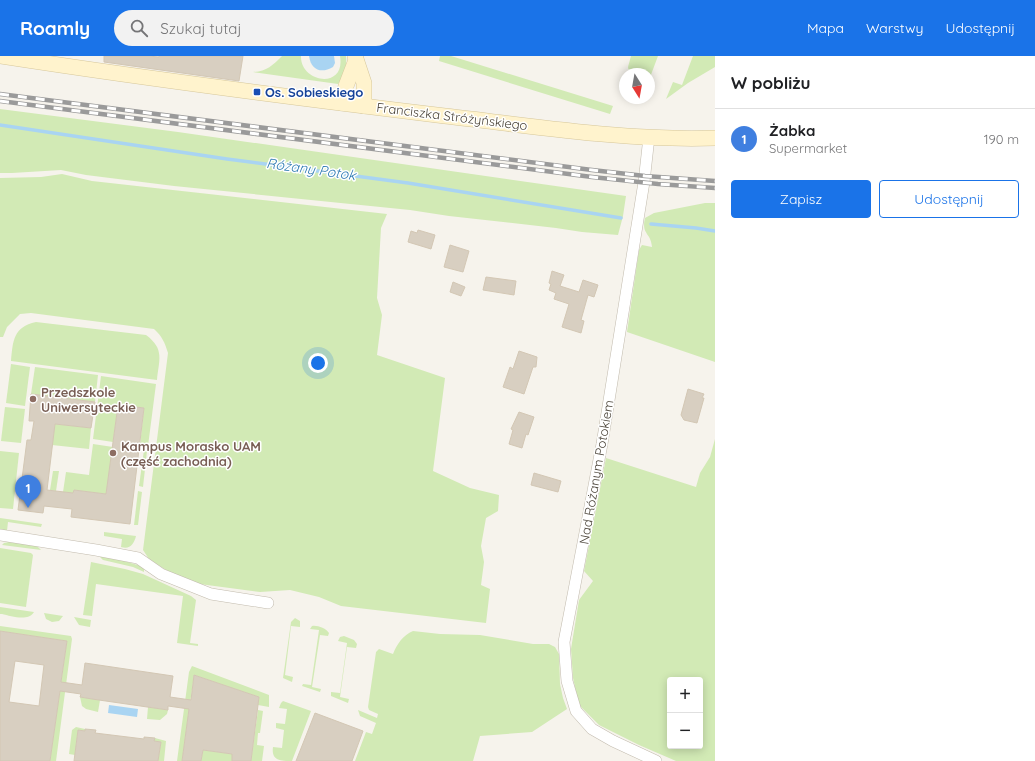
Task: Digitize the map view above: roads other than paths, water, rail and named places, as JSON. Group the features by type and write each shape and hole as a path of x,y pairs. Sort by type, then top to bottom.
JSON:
{"street":[{"name":"Franciszka Stróżyńskiego","path":"0,56 342,104 600,134 650,137 715,138"},
{"path":"342,104 346,86 356,58"},
{"path":"356,58 364,83 364,106"},
{"name":"Nad Różanym Potokiem","path":"650,137 602,444 564,642 567,681 576,711 592,729 613,741 656,761"},
{"path":"0,535 138,558 161,574 211,594 268,602"}],"water":[{"path":"309,56 334,56 335,63 333,67 329,69 317,69 312,65"},
{"path":"109,705 138,709 137,717 108,713"}],"waterway":[{"name":"Różany Potok","path":"0,125 227,159 408,183 621,218"},
{"name":"Różany Potok","path":"651,224 715,231"}],"railway":[{"path":"0,94 592,170 645,176 715,181"},
{"path":"0,101 592,177 715,188"}],"place":[{"name":"Os. Sobieskiego","path":"257,92"},
{"name":"Przedszkole Uniwersyteckie","path":"33,399"},
{"name":"Kampus Morasko UAM (część zachodnia)","path":"113,453"},
{"name":"Żabka","path":"28,508"}]}
